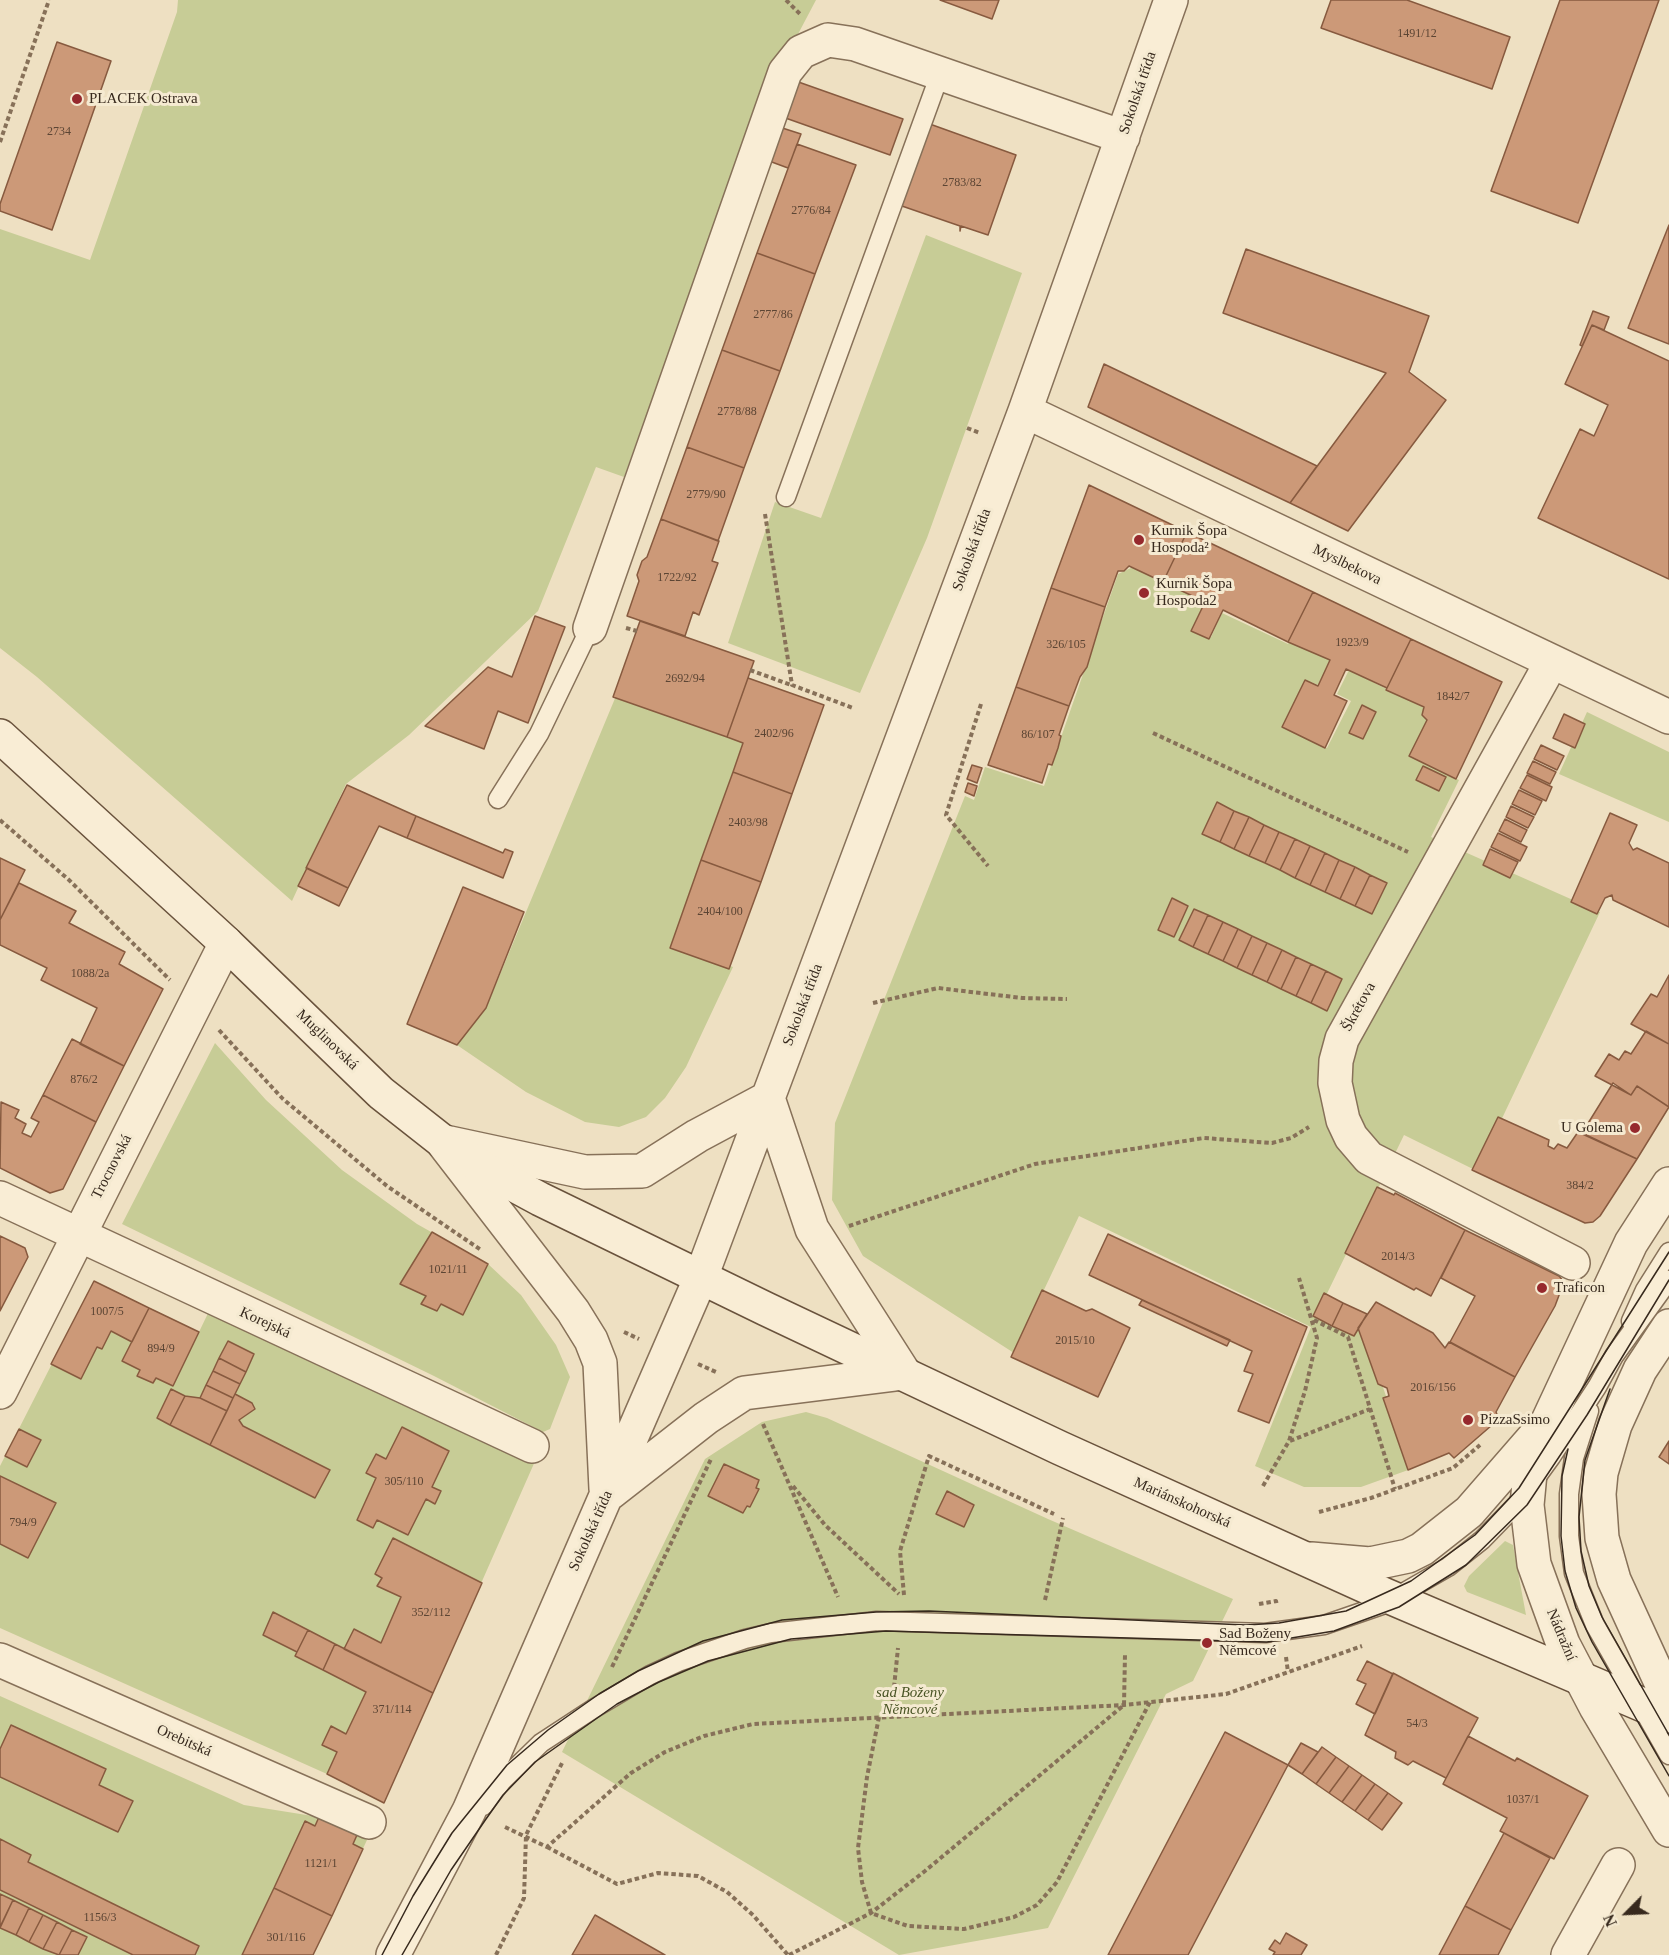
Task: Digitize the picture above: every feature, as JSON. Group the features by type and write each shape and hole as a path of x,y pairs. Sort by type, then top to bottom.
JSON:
{"street":[{"name":"Sokolská třída","path":"393,1955 469,1811 701,1277 1025,411 1171,0"},
{"path":"590,628 785,72 801,52 828,40 855,44 1123,137"},
{"name":"Myslbekova","path":"1025,411 1551,663 1669,717"},
{"name":"Škrétova","path":"1551,663 1342,1039 1336,1060 1335,1083 1343,1120 1351,1137 1369,1158 1573,1263"},
{"name":"Muglinovská","path":"0,736 226,943 381,1093 442,1141 540,1199 701,1277"},
{"name":"Trocnovská","path":"0,1392 226,943"},
{"path":"442,1141 585,1172 642,1171 697,1136 768,1098 812,1229 904,1374 744,1394 706,1418 606,1496"},
{"path":"442,1141 573,1311 591,1340 600,1363 606,1496"},
{"name":"Nádražní","path":"1669,1184 1631,1243 1548,1420 1534,1456 1527,1513 1534,1564 1563,1644 1669,1830"},
{"name":"Korejská","path":"0,1198 532,1446"},
{"name":"Mariánskohorská","path":"701,1277 1060,1448 1395,1599 1580,1677 1654,1701 1669,1716"},
{"path":"1654,1701 1602,1538 1599,1494 1607,1445 1619,1414 1640,1370 1669,1326"},
{"name":"Nádražní","path":"1303,1557 1334,1563 1370,1564 1408,1556 1422,1549 1469,1512 1548,1420"},
{"name":"Orebitská","path":"0,1660 369,1822"},
{"path":"1568,1955 1618,1866"}],"lane":[{"path":"786,497 940,74"},
{"path":"498,799 539,734 590,628"},
{"path":"1669,1251 1645,1290 1587,1415 1574,1458 1569,1494 1569,1536 1574,1573 1585,1604 1654,1701 1669,1755"},
{"path":"441,1867 502,1780 541,1743 650,1675 745,1639 796,1628 877,1621 1273,1632 1338,1622 1395,1599 1434,1577 1471,1549 1496,1527 1529,1489 1597,1387 1614,1356 1669,1280"}],"path":[{"path":"0,142 49,0"},
{"path":"750,670 792,685"},
{"path":"981,704 946,815 988,866"},
{"path":"1153,734 1438,866"},
{"path":"0,820 69,880 194,1004 283,1100 387,1186 489,1254"},
{"path":"873,1003 938,988 1022,998 1067,999"},
{"path":"837,1230 1035,1164 1204,1138 1272,1143 1291,1138 1309,1127"},
{"path":"1263,1485 1289,1441 1305,1391 1317,1338 1299,1278"},
{"path":"1313,1320 1348,1337 1395,1489"},
{"path":"1289,1441 1370,1409"},
{"path":"761,1419 838,1597"},
{"path":"1319,1512 1395,1489 1453,1468 1485,1440"},
{"path":"789,1481 825,1526 904,1599 900,1551 929,1456 1054,1514"},
{"path":"1044,1603 1063,1518"},
{"path":"547,1847 630,1773 665,1752 694,1740 753,1724 1124,1705 1226,1694 1362,1646"},
{"path":"891,1717 898,1648"},
{"path":"506,1827 618,1884 658,1874 698,1876 727,1892 753,1915 789,1955 870,1913 925,1871 1124,1705 1125,1651"},
{"path":"870,1913 908,1926 964,1929 1014,1917 1036,1905 1057,1882 1150,1702"},
{"path":"870,1913 862,1882 858,1848 867,1777 879,1717"}],"green space":[{"path":"178,0 816,0 797,36 768,76 624,477 596,467 538,611 409,735 346,784 292,901 37,677 0,648 0,229 90,260 177,12"},
{"path":"926,235 1022,273 927,538 860,693 728,643 775,502 821,518"},
{"path":"1133,567 1208,600 1194,629 1211,637 1222,613 1288,644 1291,639 1334,660 1321,686 1308,681 1285,727 1327,748 1351,701 1337,694 1349,670 1434,713 1413,757 1459,780 1431,837 1600,912 1477,1171 1404,1135 1319,1310 1362,1326 1411,1469 1361,1487 1304,1487 1255,1466 1311,1327 1079,1216 1014,1353 863,1256 832,1200 835,1123 965,796 974,800 985,767 1044,786 1118,574"},
{"path":"616,696 746,743 674,946 733,967 686,1067 665,1098 646,1117 619,1127 585,1122 526,1092 457,1045 486,1008"},
{"path":"1587,712 1669,752 1669,822 1559,774"},
{"path":"215,1043 266,1100 342,1170 417,1224 488,1264 521,1295 556,1345 570,1377 550,1429 543,1432 434,1376 122,1224"},
{"path":"94,1281 199,1332 212,1305 536,1459 384,1803 327,1774 0,1628 0,1466"},
{"name":"sad Boženy Němcové","path":"806,1412 827,1418 1048,1519 1233,1599 1193,1681 1166,1694 1048,1928 899,1955 562,1752 705,1459 762,1422"},
{"path":"1505,1541 1513,1545 1526,1615 1467,1592 1464,1586 1469,1576"},
{"path":"0,1696 244,1805 319,1817 367,1840 313,1955 0,1955"}],"building":[{"path":"940,0 999,0 992,19"},
{"path":"1331,0 1407,0 1510,37 1492,89 1321,28"},
{"path":"1560,0 1659,0 1578,223 1491,191"},
{"path":"57,42 111,61 52,230 0,211 0,204"},
{"path":"790,79 903,119 890,155 777,115"},
{"path":"927,123 1016,155 988,235 961,226 960,231 960,226 899,205"},
{"path":"773,125 801,134 788,168 761,158"},
{"path":"797,144 856,165 815,274 757,253"},
{"path":"1669,225 1669,344 1628,328"},
{"path":"1246,249 1429,316 1409,372 1446,400 1348,531 1290,503 1386,373 1223,313"},
{"path":"757,253 815,274 780,371 722,350"},
{"path":"1593,311 1609,317 1604,330 1592,325 1582,346 1580,345"},
{"path":"1592,325 1669,361 1669,579 1538,518 1580,429 1594,436 1608,405 1565,384"},
{"path":"722,350 780,371 744,468 687,447"},
{"path":"1104,364 1317,466 1290,503 1088,407"},
{"path":"687,447 744,468 718,541 661,519"},
{"path":"1089,485 1187,532 1163,582 1129,566 1124,571 1118,571 1105,607 1051,588"},
{"path":"661,519 719,541 712,561 718,563 699,615 693,612 685,636 627,616 639,581 637,575 642,561 647,557"},
{"path":"1187,532 1313,592 1288,642 1223,610 1209,639 1191,631 1205,602 1163,582"},
{"path":"1051,588 1105,607 1087,667 1080,677 1069,706 1016,687"},
{"path":"1313,592 1411,639 1387,688 1346,669 1334,695 1347,701 1325,748 1282,727 1305,680 1318,686 1330,660 1288,642"},
{"path":"535,616 565,627 528,723 498,711 484,749 425,726 488,667 512,677"},
{"path":"640,621 754,661 727,737 613,697"},
{"path":"1411,639 1502,682 1456,779 1409,756 1427,720 1422,715 1424,707 1386,690"},
{"path":"748,678 824,705 792,794 733,772 743,743 727,737"},
{"path":"1016,687 1069,706 1059,735 1061,736 1058,748 1052,765 1048,764 1042,783 988,765"},
{"path":"1362,705 1376,712 1363,739 1349,733"},
{"path":"1564,714 1585,724 1575,748 1553,738"},
{"path":"1541,745 1564,756 1557,770 1534,759"},
{"path":"1533,761 1556,772 1550,784 1527,773"},
{"path":"972,765 982,768 977,783 967,779"},
{"path":"1423,766 1446,777 1439,791 1416,780"},
{"path":"733,772 792,794 761,882 701,860"},
{"path":"1527,775 1552,787 1546,801 1520,788"},
{"path":"968,783 977,786 974,796 965,792"},
{"path":"347,785 416,816 407,838 379,826 348,888 306,868"},
{"path":"1519,790 1542,801 1535,815 1512,804"},
{"path":"1217,802 1234,811 1220,842 1202,834"},
{"path":"1511,806 1534,817 1528,828 1506,817"},
{"path":"1234,811 1249,817 1234,849 1220,842"},
{"path":"1610,813 1637,825 1629,843 1633,850 1637,848 1669,863 1669,927 1613,900 1612,895 1605,898 1597,914 1571,902"},
{"path":"416,816 503,853 505,849 513,852 503,878 407,838"},
{"path":"1249,817 1264,825 1249,856 1234,849"},
{"path":"1505,819 1527,830 1521,842 1499,831"},
{"path":"1264,825 1279,832 1265,863 1249,856"},
{"path":"1279,832 1295,839 1280,870 1265,863"},
{"path":"1498,833 1527,847 1520,861 1491,847"},
{"path":"1295,839 1310,846 1295,878 1280,870"},
{"path":"1310,846 1325,853 1310,885 1295,878"},
{"path":"1490,849 1518,862 1510,878 1483,865"},
{"path":"1325,853 1339,860 1325,892 1310,885"},
{"path":"0,858 25,870 0,920"},
{"path":"701,860 761,882 729,969 670,948"},
{"path":"1339,860 1355,867 1340,899 1325,892"},
{"path":"1355,867 1370,875 1355,906 1340,899"},
{"path":"307,868 348,888 339,906 298,886"},
{"path":"1370,875 1387,883 1372,914 1355,906"},
{"path":"19,883 76,911 69,923 125,952 119,964 163,989 124,1066 80,1044 97,1008 41,980 47,968 0,945 0,920"},
{"path":"463,887 524,912 486,1008 457,1045 407,1024"},
{"path":"1172,898 1188,906 1174,937 1158,930"},
{"path":"1194,909 1208,915 1193,947 1179,940"},
{"path":"1208,915 1223,922 1208,954 1193,947"},
{"path":"1223,922 1238,929 1223,961 1208,954"},
{"path":"1238,929 1252,936 1237,968 1223,961"},
{"path":"1252,936 1267,943 1252,975 1237,968"},
{"path":"1267,943 1282,950 1267,982 1252,975"},
{"path":"1282,950 1296,957 1281,989 1267,982"},
{"path":"1296,957 1311,964 1296,996 1281,989"},
{"path":"1311,964 1326,971 1311,1003 1296,996"},
{"path":"1326,971 1342,979 1327,1011 1311,1003"},
{"path":"1669,975 1669,1044 1631,1024 1651,994 1657,997"},
{"path":"1646,1031 1669,1044 1669,1107 1637,1086 1631,1095 1595,1076 1609,1054 1619,1060 1625,1051 1631,1054"},
{"path":"72,1039 124,1066 96,1122 43,1095"},
{"path":"1613,1083 1631,1095 1637,1086 1669,1107 1637,1159 1582,1133"},
{"path":"43,1095 96,1122 63,1189 50,1193 0,1168 1,1102 19,1110 15,1118 26,1124 22,1133 31,1137 39,1122 31,1118"},
{"path":"1498,1117 1549,1140 1548,1146 1554,1149 1558,1144 1567,1148 1578,1132 1637,1159 1600,1216 1593,1222 1585,1223 1472,1170"},
{"path":"1377,1187 1394,1195 1395,1193 1465,1230 1431,1296 1416,1288 1414,1290 1345,1253"},
{"path":"1465,1230 1559,1276 1564,1282 1555,1306 1515,1377 1450,1342 1475,1296 1441,1278"},
{"path":"432,1232 488,1264 463,1315 441,1304 437,1311 421,1304 426,1296 400,1284"},
{"path":"1108,1234 1307,1327 1269,1423 1238,1411 1253,1374 1244,1371 1252,1351 1089,1275"},
{"path":"0,1236 25,1248 28,1257 0,1311"},
{"path":"94,1281 149,1308 132,1342 111,1331 102,1349 97,1347 81,1379 51,1364"},
{"path":"1042,1290 1086,1311 1092,1309 1130,1328 1098,1397 1011,1357"},
{"path":"1324,1293 1343,1303 1332,1326 1313,1316"},
{"path":"1142,1300 1230,1340 1227,1346 1139,1305"},
{"path":"1376,1302 1433,1333 1445,1348 1449,1342 1515,1377 1496,1412 1499,1419 1454,1458 1449,1453 1408,1470 1383,1398 1389,1396 1387,1388 1378,1384 1358,1328"},
{"path":"1343,1303 1367,1314 1354,1336 1332,1326"},
{"path":"149,1308 199,1332 173,1386 156,1378 153,1383 137,1376 140,1370 122,1361"},
{"path":"228,1341 254,1354 246,1372 219,1358"},
{"path":"219,1358 246,1372 240,1384 213,1371"},
{"path":"213,1371 240,1384 233,1398 206,1385"},
{"path":"206,1385 233,1398 227,1411 200,1398"},
{"path":"171,1389 185,1396 170,1425 157,1418"},
{"path":"235,1394 252,1403 255,1409 239,1420 243,1426 330,1470 315,1498 210,1445"},
{"path":"185,1396 200,1398 227,1411 210,1445 170,1425"},
{"path":"402,1427 449,1451 432,1487 441,1491 435,1504 426,1499 408,1535 377,1520 373,1528 357,1520 376,1478 366,1473 376,1454 386,1459"},
{"path":"19,1429 41,1440 27,1467 5,1456"},
{"path":"1669,1441 1669,1464 1659,1457"},
{"path":"724,1464 759,1480 756,1488 759,1489 750,1507 747,1506 743,1513 708,1496"},
{"path":"0,1476 56,1503 28,1558 0,1544"},
{"path":"947,1491 974,1505 964,1527 936,1514"},
{"path":"393,1538 482,1583 433,1693 344,1649 354,1629 381,1643 401,1597 377,1586 382,1578 375,1574"},
{"path":"273,1612 308,1630 297,1652 263,1635"},
{"path":"308,1630 335,1644 323,1670 295,1656"},
{"path":"335,1644 433,1693 384,1803 327,1774 337,1752 322,1745 331,1726 346,1734 366,1692 323,1670"},
{"path":"1367,1661 1393,1674 1375,1714 1356,1704 1366,1684 1357,1680"},
{"path":"1393,1673 1478,1718 1446,1778 1413,1761 1408,1765 1395,1758 1396,1752 1365,1735"},
{"path":"11,1725 106,1769 99,1785 133,1801 118,1832 0,1777 0,1749"},
{"path":"1225,1732 1288,1765 1188,1955 1108,1955"},
{"path":"1468,1736 1515,1761 1517,1758 1588,1796 1554,1859 1500,1831 1507,1818 1443,1784"},
{"path":"1301,1743 1318,1752 1302,1774 1288,1765"},
{"path":"1322,1747 1336,1757 1316,1784 1302,1774"},
{"path":"1336,1757 1349,1766 1329,1793 1316,1784"},
{"path":"1349,1766 1362,1775 1342,1802 1329,1793"},
{"path":"1362,1775 1375,1784 1355,1811 1342,1802"},
{"path":"1375,1784 1388,1793 1368,1820 1355,1811"},
{"path":"1388,1793 1402,1803 1382,1830 1368,1820"},
{"path":"319,1817 357,1835 353,1844 363,1849 332,1916 274,1888 305,1821 315,1826"},
{"path":"1504,1833 1550,1858 1511,1930 1465,1906"},
{"path":"0,1839 31,1855 28,1862 199,1946 195,1955 133,1955 0,1890"},
{"path":"274,1888 332,1916 313,1955 242,1955"},
{"path":"0,1894 13,1900 0,1927"},
{"path":"13,1900 29,1908 16,1935 0,1928"},
{"path":"1465,1906 1511,1930 1498,1955 1439,1955"},
{"path":"29,1908 43,1915 29,1942 16,1935"},
{"path":"43,1915 57,1922 43,1949 29,1942"},
{"path":"595,1915 665,1955 572,1955"},
{"path":"57,1922 72,1930 59,1955 43,1949"},
{"path":"72,1930 87,1937 78,1955 59,1955"},
{"path":"1286,1933 1307,1945 1301,1955 1273,1955 1275,1952 1269,1949 1275,1940 1280,1944"}],"tram line":[{"path":"382,1955 413,1896 452,1833 507,1765 548,1730 599,1694 638,1671 703,1641 782,1620 876,1612 929,1611 1246,1625 1279,1623 1346,1611 1411,1581 1475,1535 1519,1488 1669,1252"},
{"path":"402,1955 451,1870 486,1819 503,1795 535,1762 617,1704 659,1682 708,1661 791,1639 886,1631 1267,1642 1334,1631 1399,1607 1466,1565 1527,1505 1587,1415 1669,1280"},
{"path":"1610,1389 1585,1460 1579,1517 1581,1551 1589,1586 1602,1617 1669,1735"},
{"path":"1568,1449 1562,1476 1561,1536 1565,1571 1576,1608 1592,1642 1669,1776"}],"place":[{"name":"PLACEK Ostrava","path":"77,99"},
{"name":"Kurnik Šopa Hospoda²","path":"1139,540"},
{"name":"Kurnik Šopa Hospoda2","path":"1144,593"},
{"name":"U Golema","path":"1635,1128"},
{"name":"Traficon","path":"1542,1288"},
{"name":"PizzaSsimo","path":"1468,1420"},
{"name":"Sad Boženy Němcové","path":"1207,1643"}]}
